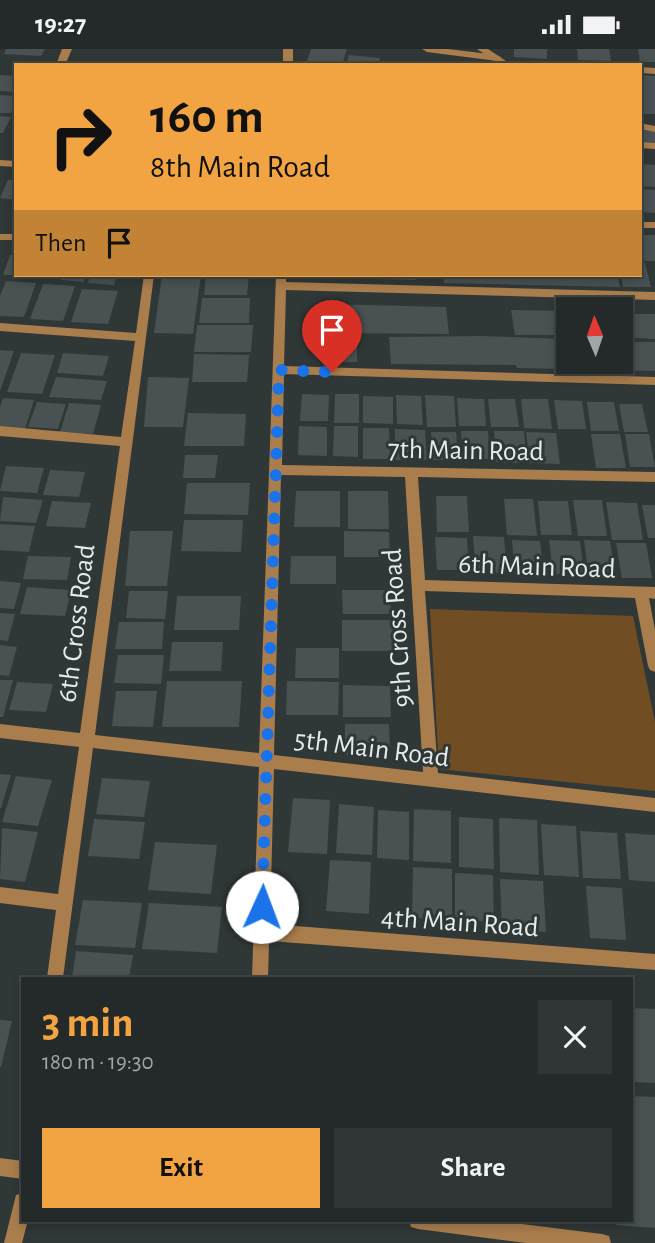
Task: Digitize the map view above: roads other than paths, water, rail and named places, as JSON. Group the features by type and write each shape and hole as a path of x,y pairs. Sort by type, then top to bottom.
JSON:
{"street":[{"path":"427,49 496,58"},
{"path":"482,49 505,63"},
{"path":"0,163 14,161"},
{"name":"6th Cross Road","path":"55,977 149,277"},
{"path":"260,977 281,280 655,296"},
{"path":"0,327 141,337"},
{"path":"279,370 655,381"},
{"path":"0,431 127,442"},
{"name":"7th Main Road","path":"276,470 655,477"},
{"name":"9th Cross Road","path":"411,473 431,781"},
{"name":"6th Main Road","path":"418,585 648,593"},
{"path":"648,593 655,666"},
{"name":"5th Main Road","path":"0,731 655,805"},
{"path":"0,895 65,903"},
{"name":"4th Main Road","path":"261,932 655,962"},
{"path":"0,1167 21,1170"},
{"path":"13,1243 21,1210"},
{"path":"434,1222 602,1243"}]}
